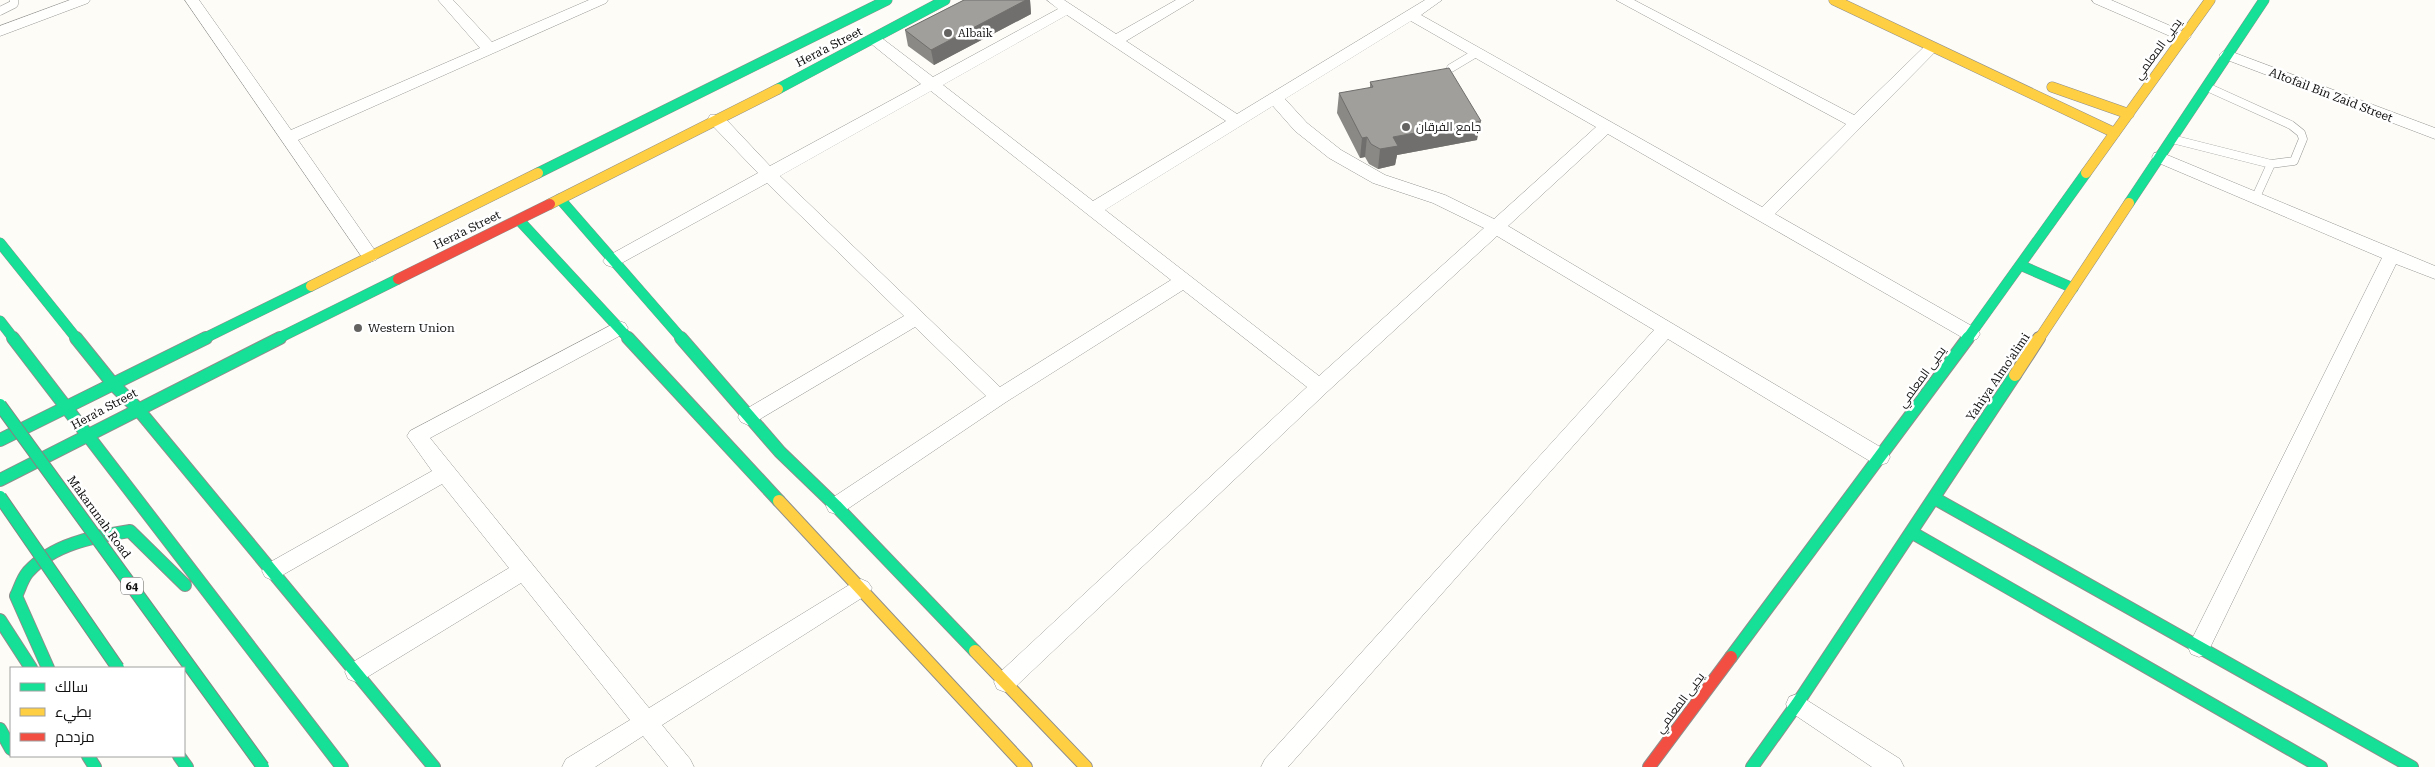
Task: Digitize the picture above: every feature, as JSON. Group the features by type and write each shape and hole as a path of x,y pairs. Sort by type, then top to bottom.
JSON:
{"street":[{"path":"0,31 83,0"},
{"path":"192,0 370,256"},
{"path":"445,0 490,49"},
{"path":"288,138 601,0"},
{"name":"Hera'a Street","path":"0,440 887,0"},
{"name":"Hera'a Street","path":"0,480 137,408 519,220 716,120 874,39 945,0"},
{"path":"1054,0 1237,121"},
{"path":"1115,41 1187,0"},
{"path":"1092,210 1435,0"},
{"path":"1623,0 1856,122"},
{"path":"1834,0 2114,133"},
{"path":"2099,0 2184,37"},
{"name":"يحيى المعلمي","path":"1650,767 1971,334 2210,0"},
{"name":"Yahiya Almo'alimi","path":"1752,767 1797,704 2264,0"},
{"path":"612,261 1068,9"},
{"path":"1411,15 1971,334"},
{"path":"874,39 1320,387"},
{"path":"1763,216 1932,46"},
{"name":"Altofail Bin Zaid Street","path":"2227,56 2435,134"},
{"path":"2041,82 2129,114"},
{"path":"2059,90 2077,105 2060,108"},
{"path":"1275,98 1301,127 1336,154 1379,179 1439,199 1496,227 1665,330 1880,457"},
{"path":"716,120 768,174 918,317 999,398"},
{"path":"1005,682 1320,387 1606,127"},
{"path":"2160,157 2435,273"},
{"path":"560,199 748,417 777,455 836,506 1086,767"},
{"path":"519,220 619,328 757,471 860,588 1026,767"},
{"path":"0,243 113,384 137,408 356,672 428,765"},
{"path":"2199,647 2392,255"},
{"path":"2020,265 2073,288"},
{"path":"836,506 999,398 1183,282"},
{"path":"748,417 918,317"},
{"path":"0,321 67,406 242,640 342,767"},
{"path":"619,328 417,436 444,473 682,767"},
{"path":"1273,767 1665,330"},
{"name":"Makarunah Road","path":"0,404 263,767"},
{"path":"272,570 444,473"},
{"path":"0,497 117,667"},
{"path":"1934,498 2412,767"},
{"path":"48,667 16,596 27,574 54,550 87,538 130,531 242,640"},
{"path":"1911,532 2321,767"},
{"path":"356,672 523,571"},
{"path":"574,767 860,588"},
{"path":"0,620 30,667"},
{"path":"1797,704 1892,767"},
{"path":"0,729 10,747"}],"lane":[{"path":"0,11 10,8 14,4 14,0"},
{"path":"1451,68 1476,53"},
{"path":"2172,139 2271,164 2284,164 2294,161 2303,139 2301,133 2291,125 2207,87"},
{"path":"2256,197 2271,164"}],"building":[{"path":"964,0 1026,0 931,50 905,30"},
{"name":"جامع الفرقان","path":"1449,68 1481,121 1393,137 1398,146 1380,149 1371,144 1367,137 1362,138 1339,93 1373,87 1370,82"}],"traffic: fast":[{"path":"538,173 887,0"},
{"path":"778,89 945,0"},
{"path":"2129,203 2264,0"},
{"path":"1731,657 1971,334 2086,173"},
{"path":"560,199 780,452 836,506 975,651"},
{"path":"519,220 779,501"},
{"path":"0,243 113,384 137,408 434,767"},
{"path":"2020,265 2073,288"},
{"path":"0,480 398,279"},
{"path":"0,440 311,286"},
{"path":"0,321 342,767"},
{"path":"1752,767 1797,704 2015,375"},
{"path":"0,405 263,767"},
{"path":"0,497 117,667"},
{"path":"1934,498 2412,767"},
{"path":"48,667 16,596 28,572 50,554 63,547 88,539 130,531 185,585"},
{"path":"1911,532 2321,767"},
{"path":"0,620 30,667"},
{"path":"0,729 10,747"},
{"path":"89,757 95,767"},
{"path":"180,757 187,767"}],"traffic: slow":[{"path":"1834,0 2115,133"},
{"path":"2086,173 2210,0"},
{"path":"2052,87 2129,114"},
{"path":"550,204 778,89"},
{"path":"311,286 538,173"},
{"path":"2015,375 2129,203"},
{"path":"779,501 1026,767"},
{"path":"975,651 1086,767"}],"traffic: jam":[{"path":"398,279 550,204"},
{"path":"1649,767 1731,657"}],"place":[{"name":"Albaik","path":"948,33"},
{"name":"جامع الفرقان","path":"1406,127"},
{"name":"Western Union","path":"358,328"}]}
